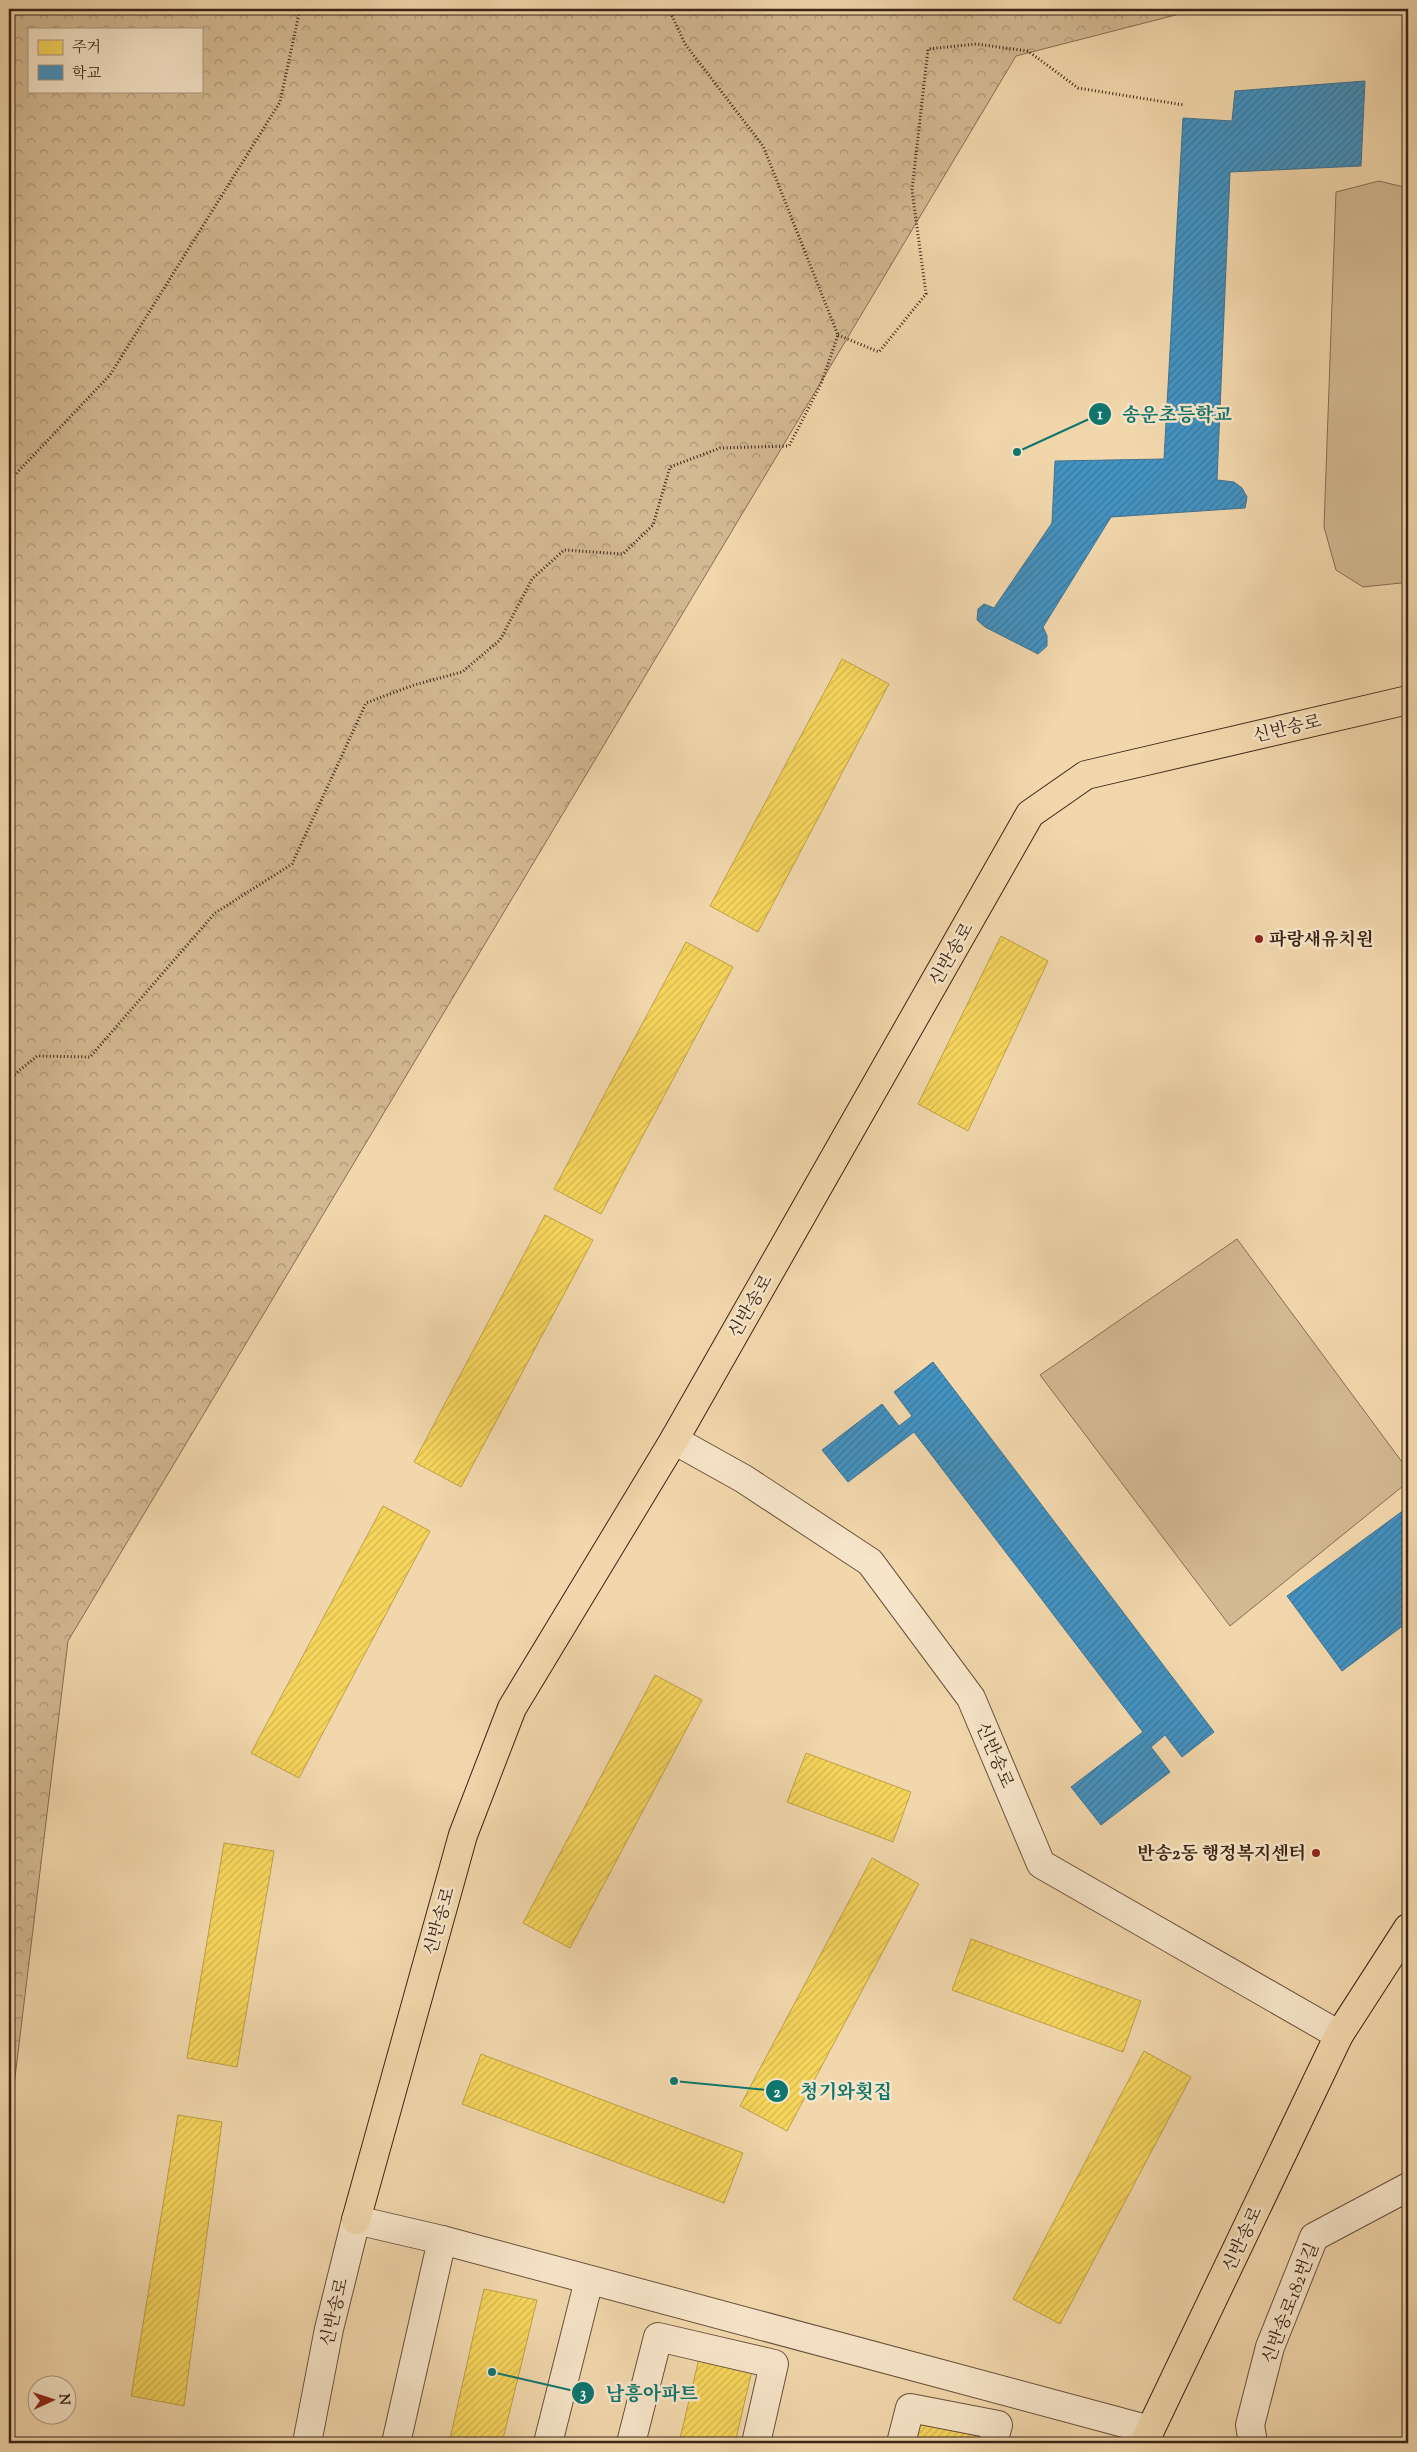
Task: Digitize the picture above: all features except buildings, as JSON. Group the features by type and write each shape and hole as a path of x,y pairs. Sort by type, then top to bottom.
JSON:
{"main road":[{"name":"신반송로","path":"356,2220 463,1836 512,1708 674,1440 1030,814 1086,775 1408,700"},
{"name":"신반송로","path":"1148,2437 1339,2035 1408,1928"}],"street":[{"name":"신반송로","path":"674,1440 744,1479 870,1562 971,1698 1041,1864 1339,2035"},
{"name":"신반송로182번길","path":"1253,2443 1250,2425 1270,2347 1314,2237 1408,2187"},
{"name":"신반송로","path":"307,2443 329,2329 356,2220"},
{"path":"356,2220 442,2240 589,2280 1148,2437"},
{"path":"396,2443 442,2240"},
{"path":"548,2443 589,2280"},
{"path":"632,2443 658,2337 774,2364 756,2443"},
{"path":"901,2443 910,2408 998,2425 993,2443"}],"path":[{"path":"9,480 110,375 280,102 300,9"},
{"path":"9,1079 37,1056 90,1057 215,913 292,864 366,703 462,672 500,640 532,579 564,550 623,554 653,526 670,467 720,448 789,446 821,384 838,335 763,146 685,44 669,9"},
{"path":"838,335 879,352 926,294 912,190 928,49 976,44 1028,51 1078,88 1184,105"}],"green space":[{"path":"9,9 1199,9 1016,56 68,1641 9,2127"},
{"path":"1379,181 1408,188 1408,575 1401,583 1363,587 1336,570 1324,527 1336,192"},
{"path":"1237,1239 1408,1470 1408,1482 1230,1626 1040,1375"}],"place":[{"name":"송운초등학교","path":"1017,452"},
{"name":"파랑새유치원","path":"1259,939"},
{"name":"반송2동 행정복지센터","path":"1316,1853"},
{"name":"청기와횟집","path":"674,2081"},
{"name":"남흥아파트","path":"492,2372"}]}
